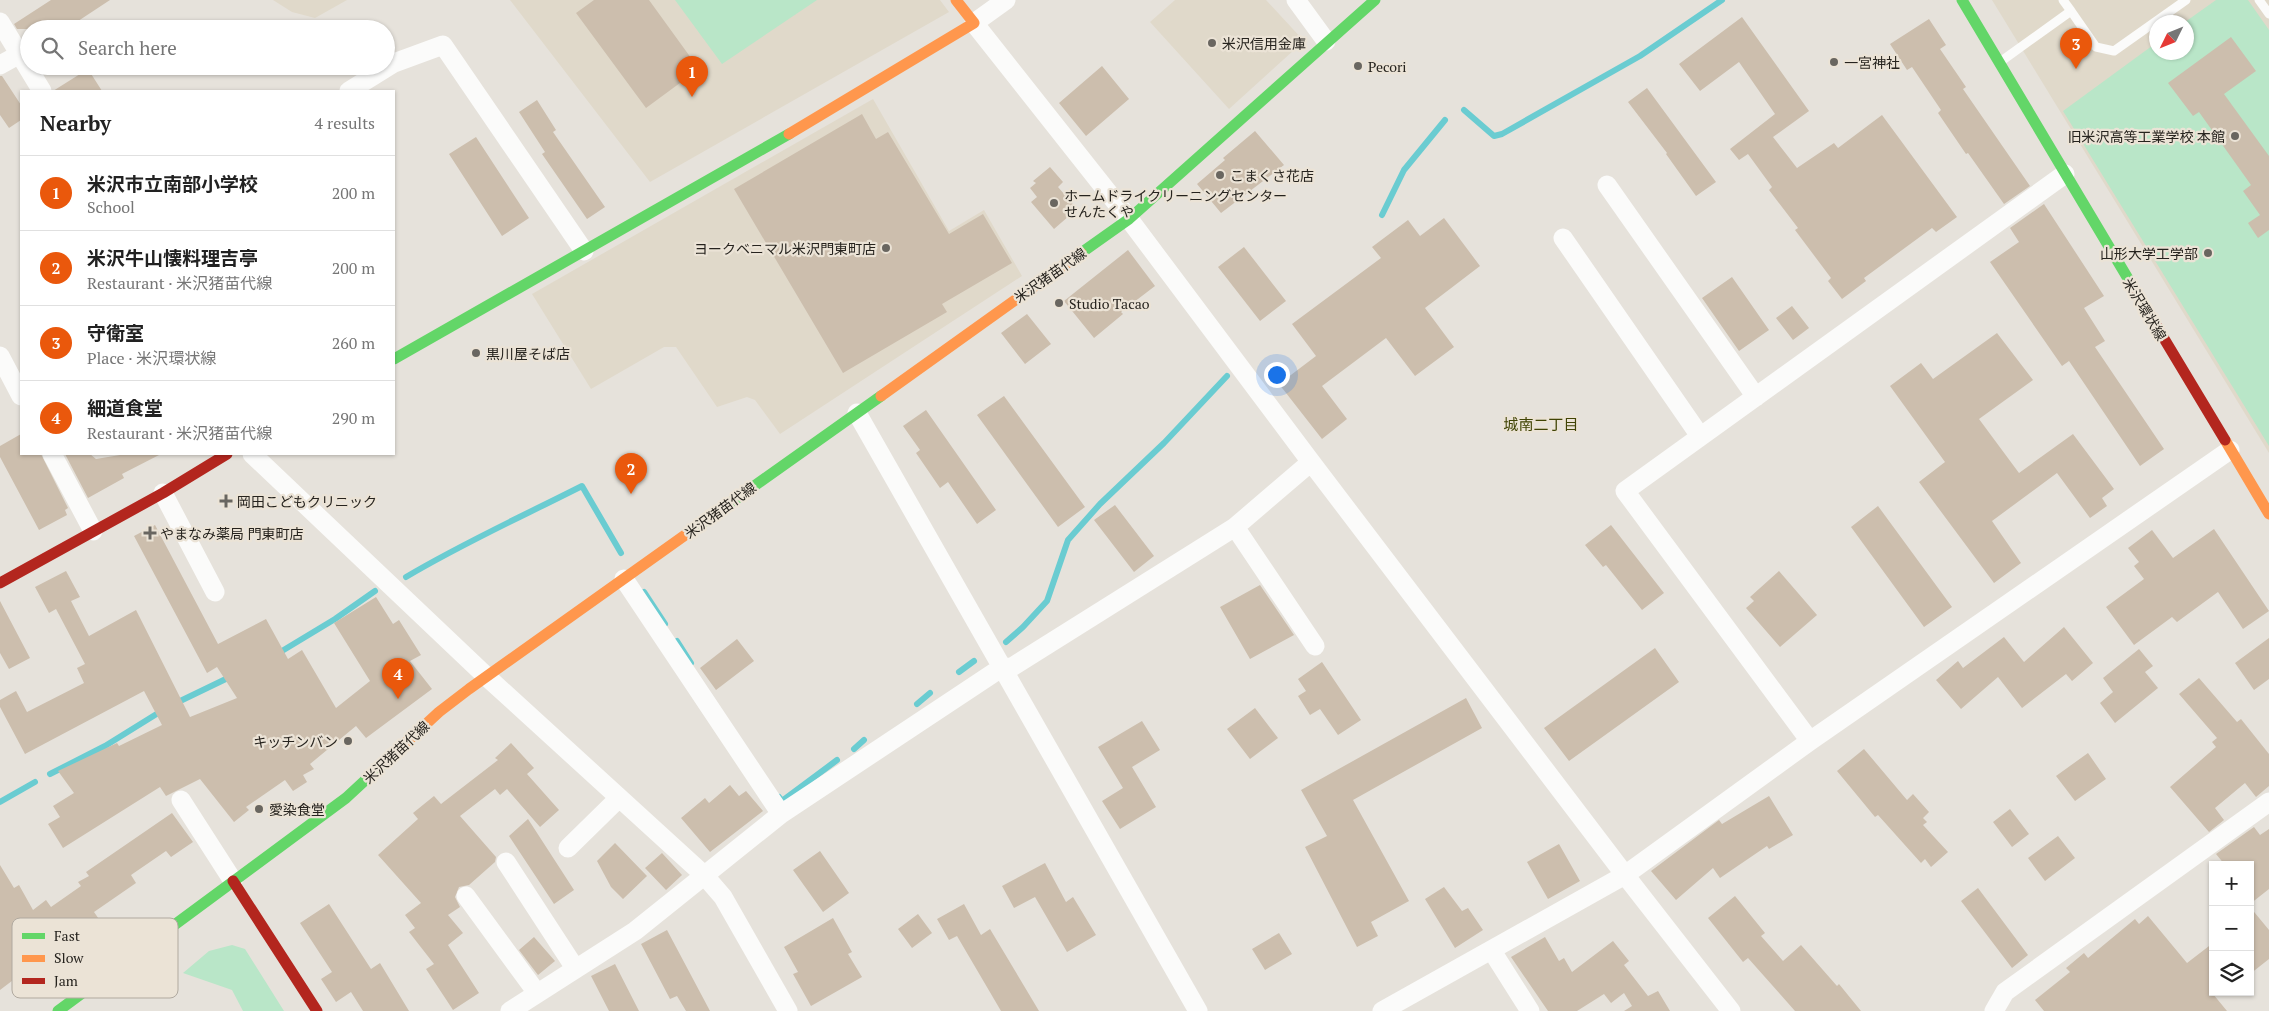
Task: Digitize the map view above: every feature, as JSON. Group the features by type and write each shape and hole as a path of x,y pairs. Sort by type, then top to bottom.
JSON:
{"main road":[{"path":"395,358 838,106 974,23 956,0"},
{"name":"米沢猪苗代線","path":"178,922 346,798 439,712 1129,219 1326,41 1375,0"},
{"name":"米沢環状線","path":"1962,0 2269,514"},
{"path":"0,583 163,493 225,455"},
{"path":"233,881 317,1011"},
{"name":"米沢猪苗代線","path":"58,1011 76,998"}],"street":[{"path":"1006,0 974,23 1129,219 1311,462 1625,875 1731,1011"},
{"path":"1296,0 1326,41"},
{"path":"0,22 20,54 0,65"},
{"path":"395,63 443,45 584,252"},
{"path":"32,75 41,90"},
{"path":"351,90 375,75"},
{"path":"1810,741 1625,490 2065,174"},
{"path":"1607,185 1756,397"},
{"path":"1563,238 1700,436"},
{"path":"0,356 20,394"},
{"path":"857,413 1198,1011"},
{"path":"1382,1011 1625,875 1810,741 2230,450"},
{"path":"53,455 93,531"},
{"path":"253,455 487,677 704,875 723,897 788,1011"},
{"path":"510,1011 635,931 781,814 1002,668 1012,667 1235,527 1311,462"},
{"path":"163,493 215,592"},
{"path":"1235,527 1315,646"},
{"path":"624,579 781,814"},
{"path":"568,848 619,798"},
{"path":"181,800 233,881"},
{"path":"1994,1011 2005,992 2269,802"},
{"path":"506,862 575,968"},
{"path":"466,896 537,993"},
{"path":"1492,951 1530,1011"}],"lane":[{"path":"2063,0 2096,47 2114,51 2186,0"},
{"path":"2259,0 2269,14"},
{"path":"2000,62 2071,11"}],"shaded area":[{"path":"273,0 347,0 315,18 292,12"},
{"path":"510,0 940,0 949,12 650,182"},
{"path":"1175,0 1266,0 1304,41 1229,109 1150,22"},
{"name":"山形大学工学部","path":"1992,0 2269,0 2269,453"},
{"path":"873,99 949,231 984,210 1022,276 780,434 755,400 747,397 717,407 676,347 664,347 591,389 532,294"}],"green space":[{"path":"675,0 817,0 722,64"},
{"name":"山形大学工学部","path":"2216,0 2248,0 2269,30 2269,446 2063,111 2149,48 2149,60 2194,60 2194,16"},
{"path":"232,945 245,949 284,1011 243,1011 232,990 183,973 209,951"}],"building":[{"path":"51,0 110,0 80,20 20,20"},
{"path":"594,0 649,0 699,69 646,108 576,13"},
{"path":"1742,17 1809,111 1773,137 1797,168 1834,143 1838,148 1882,115 1957,217 1936,232 1932,228 1864,278 1866,281 1842,299 1828,281 1831,278 1795,230 1798,228 1769,190 1772,187 1748,154 1739,160 1730,149 1775,114 1739,62 1700,91 1679,64"},
{"path":"1929,19 1946,45 1940,49 1966,87 1963,89 2030,186 2004,204 1938,113 1941,110 1912,67 1907,70 1890,44"},
{"path":"20,20 20,29 17,29 14,24"},
{"name":"旧米沢高等工業学校 本館","path":"2231,37 2256,71 2224,94 2269,156 2269,230 2258,238 2248,223 2260,215 2243,191 2251,185 2199,112 2193,116 2168,83"},
{"path":"1102,66 1129,99 1086,136 1059,103"},
{"path":"78,75 92,75 101,90 55,90"},
{"path":"0,76 2,76 20,103 20,121 9,128 0,115"},
{"path":"1647,88 1716,182 1696,196 1667,153 1628,102"},
{"path":"537,100 556,130 553,132 605,207 587,219 542,154 545,152 519,112"},
{"name":"ヨークベニマル米沢門東町店","path":"862,114 876,139 888,132 949,234 983,214 1012,263 942,304 947,312 843,373 734,189"},
{"path":"1255,131 1284,165 1221,213 1197,184 1225,160 1223,158"},
{"path":"476,137 529,218 502,236 449,154"},
{"path":"1050,167 1063,182 1058,187 1077,209 1054,229 1031,202 1037,197 1030,188 1036,183 1033,181"},
{"path":"2044,204 2104,296 2084,308 2105,341 2095,347 2164,449 2140,466 2069,361 2062,366 1990,262 2019,242 2010,228"},
{"path":"1444,218 1480,266 1425,308 1454,347 1415,376 1386,338 1322,386 1347,419 1322,439 1279,384 1316,356 1292,324 1381,258 1372,247 1408,220 1420,236"},
{"path":"1244,247 1286,301 1260,321 1218,267"},
{"path":"1128,250 1155,286 1121,312 1123,314 1094,338 1064,301"},
{"path":"1732,277 1769,330 1739,351 1702,298"},
{"path":"1792,306 1809,328 1793,340 1776,318"},
{"path":"1027,314 1051,344 1025,364 1001,333"},
{"path":"1997,333 2033,380 1979,419 2019,473 2073,434 2114,489 2102,498 2107,506 2090,518 2057,473 1992,521 2021,563 1994,583 1919,482 1945,462 1890,386 1921,363 1933,379"},
{"path":"1004,396 1085,507 1058,527 977,415"},
{"path":"926,410 996,510 977,524 948,482 940,488 916,453 920,450 903,426"},
{"path":"20,435 20,455 42,455 68,508 65,510 67,515 39,530 0,457 0,446"},
{"path":"66,455 91,455 96,459 120,455 159,455 122,474 124,478 88,498"},
{"path":"1115,505 1154,556 1134,572 1094,520"},
{"path":"1878,506 1952,607 1924,627 1851,527"},
{"path":"155,525 218,644 266,619 288,659 302,650 336,708 370,681 334,623 376,597 393,624 399,620 421,655 410,661 432,689 366,738 356,726 310,764 314,769 303,775 307,782 293,791 285,780 246,807 249,810 234,822 200,779 166,796 160,787 63,848 48,824 60,817 53,806 74,793 58,771 117,743 119,746 162,725 144,691 25,754 0,707 0,700 16,691 27,712 84,683 77,668 85,664 56,609 49,613 35,587 66,571 80,597 71,601 89,636 136,610 190,717 237,698 217,667 207,673 134,536"},
{"path":"1611,525 1664,593 1642,610 1606,565 1603,567 1585,545"},
{"path":"2214,529 2269,611 2243,629 2218,592 2177,622 2172,617 2134,645 2106,607 2144,579 2134,566 2139,562 2128,548 2152,530 2173,558"},
{"path":"1779,571 1817,615 1780,647 1746,608 1754,601 1750,597"},
{"path":"1260,585 1294,635 1250,659 1220,607"},
{"path":"0,601 30,658 9,669 0,653"},
{"path":"2064,627 2093,663 2072,681 2066,674 2022,708 1998,677 1961,709 1936,680 1958,661 1963,668 2004,637 2024,662"},
{"path":"2269,638 2269,679 2254,690 2235,663"},
{"path":"737,639 754,661 716,690 700,668"},
{"path":"1655,648 1679,682 1569,761 1544,728"},
{"path":"2139,649 2153,666 2145,672 2158,688 2115,723 2100,703 2113,692 2103,678"},
{"path":"1322,662 1361,720 1338,735 1320,709 1310,715 1298,696 1306,691 1298,679"},
{"path":"2199,678 2237,722 2241,719 2269,754 2269,786 2256,797 2245,783 2215,808 2224,820 2209,832 2170,787 2216,747 2212,742 2217,738 2179,694"},
{"path":"1466,698 1482,728 1353,800 1409,901 1371,922 1378,936 1357,947 1305,847 1327,836 1301,790"},
{"path":"1255,708 1278,738 1250,759 1227,729"},
{"path":"1142,721 1160,750 1132,767 1156,807 1120,829 1102,801 1123,788 1098,747"},
{"path":"511,743 534,768 527,774 559,810 540,827 507,789 500,795 495,789 460,816 496,857 495,862 469,885 459,887 455,897 460,907 448,915 463,933 448,945 479,993 453,1010 426,969 434,964 409,932 415,928 405,915 421,903 378,855 418,819 413,813 434,796 441,804 498,760 495,758"},
{"path":"1864,749 1907,800 1913,794 1929,812 1923,818 1927,822 1923,825 1948,852 1931,867 1925,859 1921,863 1878,815 1875,817 1837,771"},
{"path":"2088,753 2106,779 2075,801 2056,776"},
{"path":"730,785 739,796 746,791 763,811 710,852 681,818 705,798 709,803"},
{"path":"1769,796 1793,835 1769,849 1767,846 1720,878 1713,868 1676,900 1651,871 1719,820 1722,824"},
{"path":"2010,809 2029,834 2012,847 1993,822"},
{"path":"172,813 193,842 171,857 166,851 131,875 136,883 94,912 98,918 12,918 12,981 0,990 0,865 14,888 19,885 33,910 46,900 51,907 81,886 78,882 89,876 86,872"},
{"path":"528,819 574,890 554,904 509,836"},
{"path":"2254,827 2260,835 2269,829 2269,889 2254,901 2254,861 2222,861 2216,854"},
{"path":"2058,836 2075,858 2045,881 2028,858"},
{"path":"615,843 647,876 623,899 611,887 597,861"},
{"path":"1559,844 1580,881 1548,899 1527,862"},
{"path":"820,851 849,893 823,912 793,870"},
{"path":"662,853 682,875 666,890 645,868"},
{"path":"1045,863 1066,902 1073,897 1096,935 1067,952 1035,897 1014,908 1002,886"},
{"path":"1444,887 1462,911 1468,908 1483,930 1455,948 1425,899"},
{"path":"1978,888 2028,955 2012,968 1961,901"},
{"path":"1735,896 1765,933 1761,936 1783,961 1801,945 1837,986 1839,984 1861,1011 1795,1011 1748,958 1743,962 1708,918"},
{"path":"329,904 371,969 380,963 409,1011 363,1011 351,992 336,1002 321,979 332,972 300,923"},
{"path":"964,904 981,935 990,929 1039,1011 1001,1011 957,936 949,940 937,919"},
{"path":"2254,912 2269,930 2269,959 2254,971"},
{"path":"918,914 932,933 912,948 898,929"},
{"path":"2148,916 2187,963 2209,946 2209,996 2215,996 2227,1011 2044,1011 2035,1000 2070,972 2066,968 2084,953 2088,958 2135,919 2139,924"},
{"path":"833,918 852,952 848,954 862,977 811,1006 793,974 798,972 784,947"},
{"path":"667,930 710,1011 686,1011 677,996 670,999 641,944"},
{"path":"1279,933 1292,954 1265,970 1252,949"},
{"path":"534,937 555,961 538,975 519,950"},
{"path":"1545,937 1559,961 1564,958 1572,972 1613,941 1629,961 1624,965 1648,996 1658,991 1670,1011 1624,1011 1632,1006 1624,993 1611,1003 1604,994 1577,1011 1548,1011 1511,957"},
{"path":"615,964 639,1011 609,1011 591,976"}],"waterway":[{"path":"1464,110 1494,136 1502,134 1640,56 1722,0"},
{"path":"1382,215 1404,170 1445,120"},
{"path":"1006,642 1047,601 1068,540 1100,504 1164,443 1227,376"},
{"path":"406,577 471,541 582,486 621,553"},
{"path":"277,654 335,619 375,591"},
{"path":"644,592 665,624"},
{"path":"677,641 691,663"},
{"path":"959,672 974,661"},
{"path":"174,704 232,676"},
{"path":"917,704 930,693"},
{"path":"50,774 105,746 163,710"},
{"path":"854,749 864,740"},
{"path":"779,797 782,801 837,760"},
{"path":"0,802 35,782"}],"traffic: fast":[{"path":"1081,253 1129,219 1375,0"},
{"path":"1962,0 2136,292"},
{"path":"395,358 789,134"},
{"path":"688,533 881,396"},
{"path":"178,922 346,798 386,761"},
{"path":"58,1011 76,998"}],"traffic: slow":[{"path":"789,134 974,23 956,0"},
{"path":"881,396 1081,253"},
{"path":"2225,440 2269,514"},
{"path":"386,761 439,712 469,689 688,533"}],"traffic: jam":[{"path":"2136,292 2225,440"},
{"path":"0,583 163,493 225,455"},
{"path":"233,881 317,1011"}],"place":[{"name":"米沢信用金庫","path":"1212,43"},
{"name":"一宮神社","path":"1834,62"},
{"name":"Pecori","path":"1358,66"},
{"name":"守衛室","path":"2076,69"},
{"name":"米沢市立南部小学校","path":"692,97"},
{"name":"旧米沢高等工業学校 本館","path":"2235,136"},
{"name":"こまくさ花店","path":"1220,175"},
{"name":"ホームドライクリーニングセンター せんたくや","path":"1054,203"},
{"name":"ヨークベニマル米沢門東町店","path":"886,248"},
{"name":"山形大学工学部","path":"2208,253"},
{"name":"Studio Tacao","path":"1059,303"},
{"name":"黒川屋そば店","path":"476,353"},
{"name":"米沢牛山懐料理吉亭","path":"631,494"},
{"name":"岡田こどもクリニック","path":"226,501"},
{"name":"やまなみ薬局 門東町店","path":"150,533"},
{"name":"細道食堂","path":"398,699"},
{"name":"キッチンバン","path":"348,741"},
{"name":"愛染食堂","path":"259,809"}],"district":[{"name":"城南二丁目","path":"1541,424"}]}
